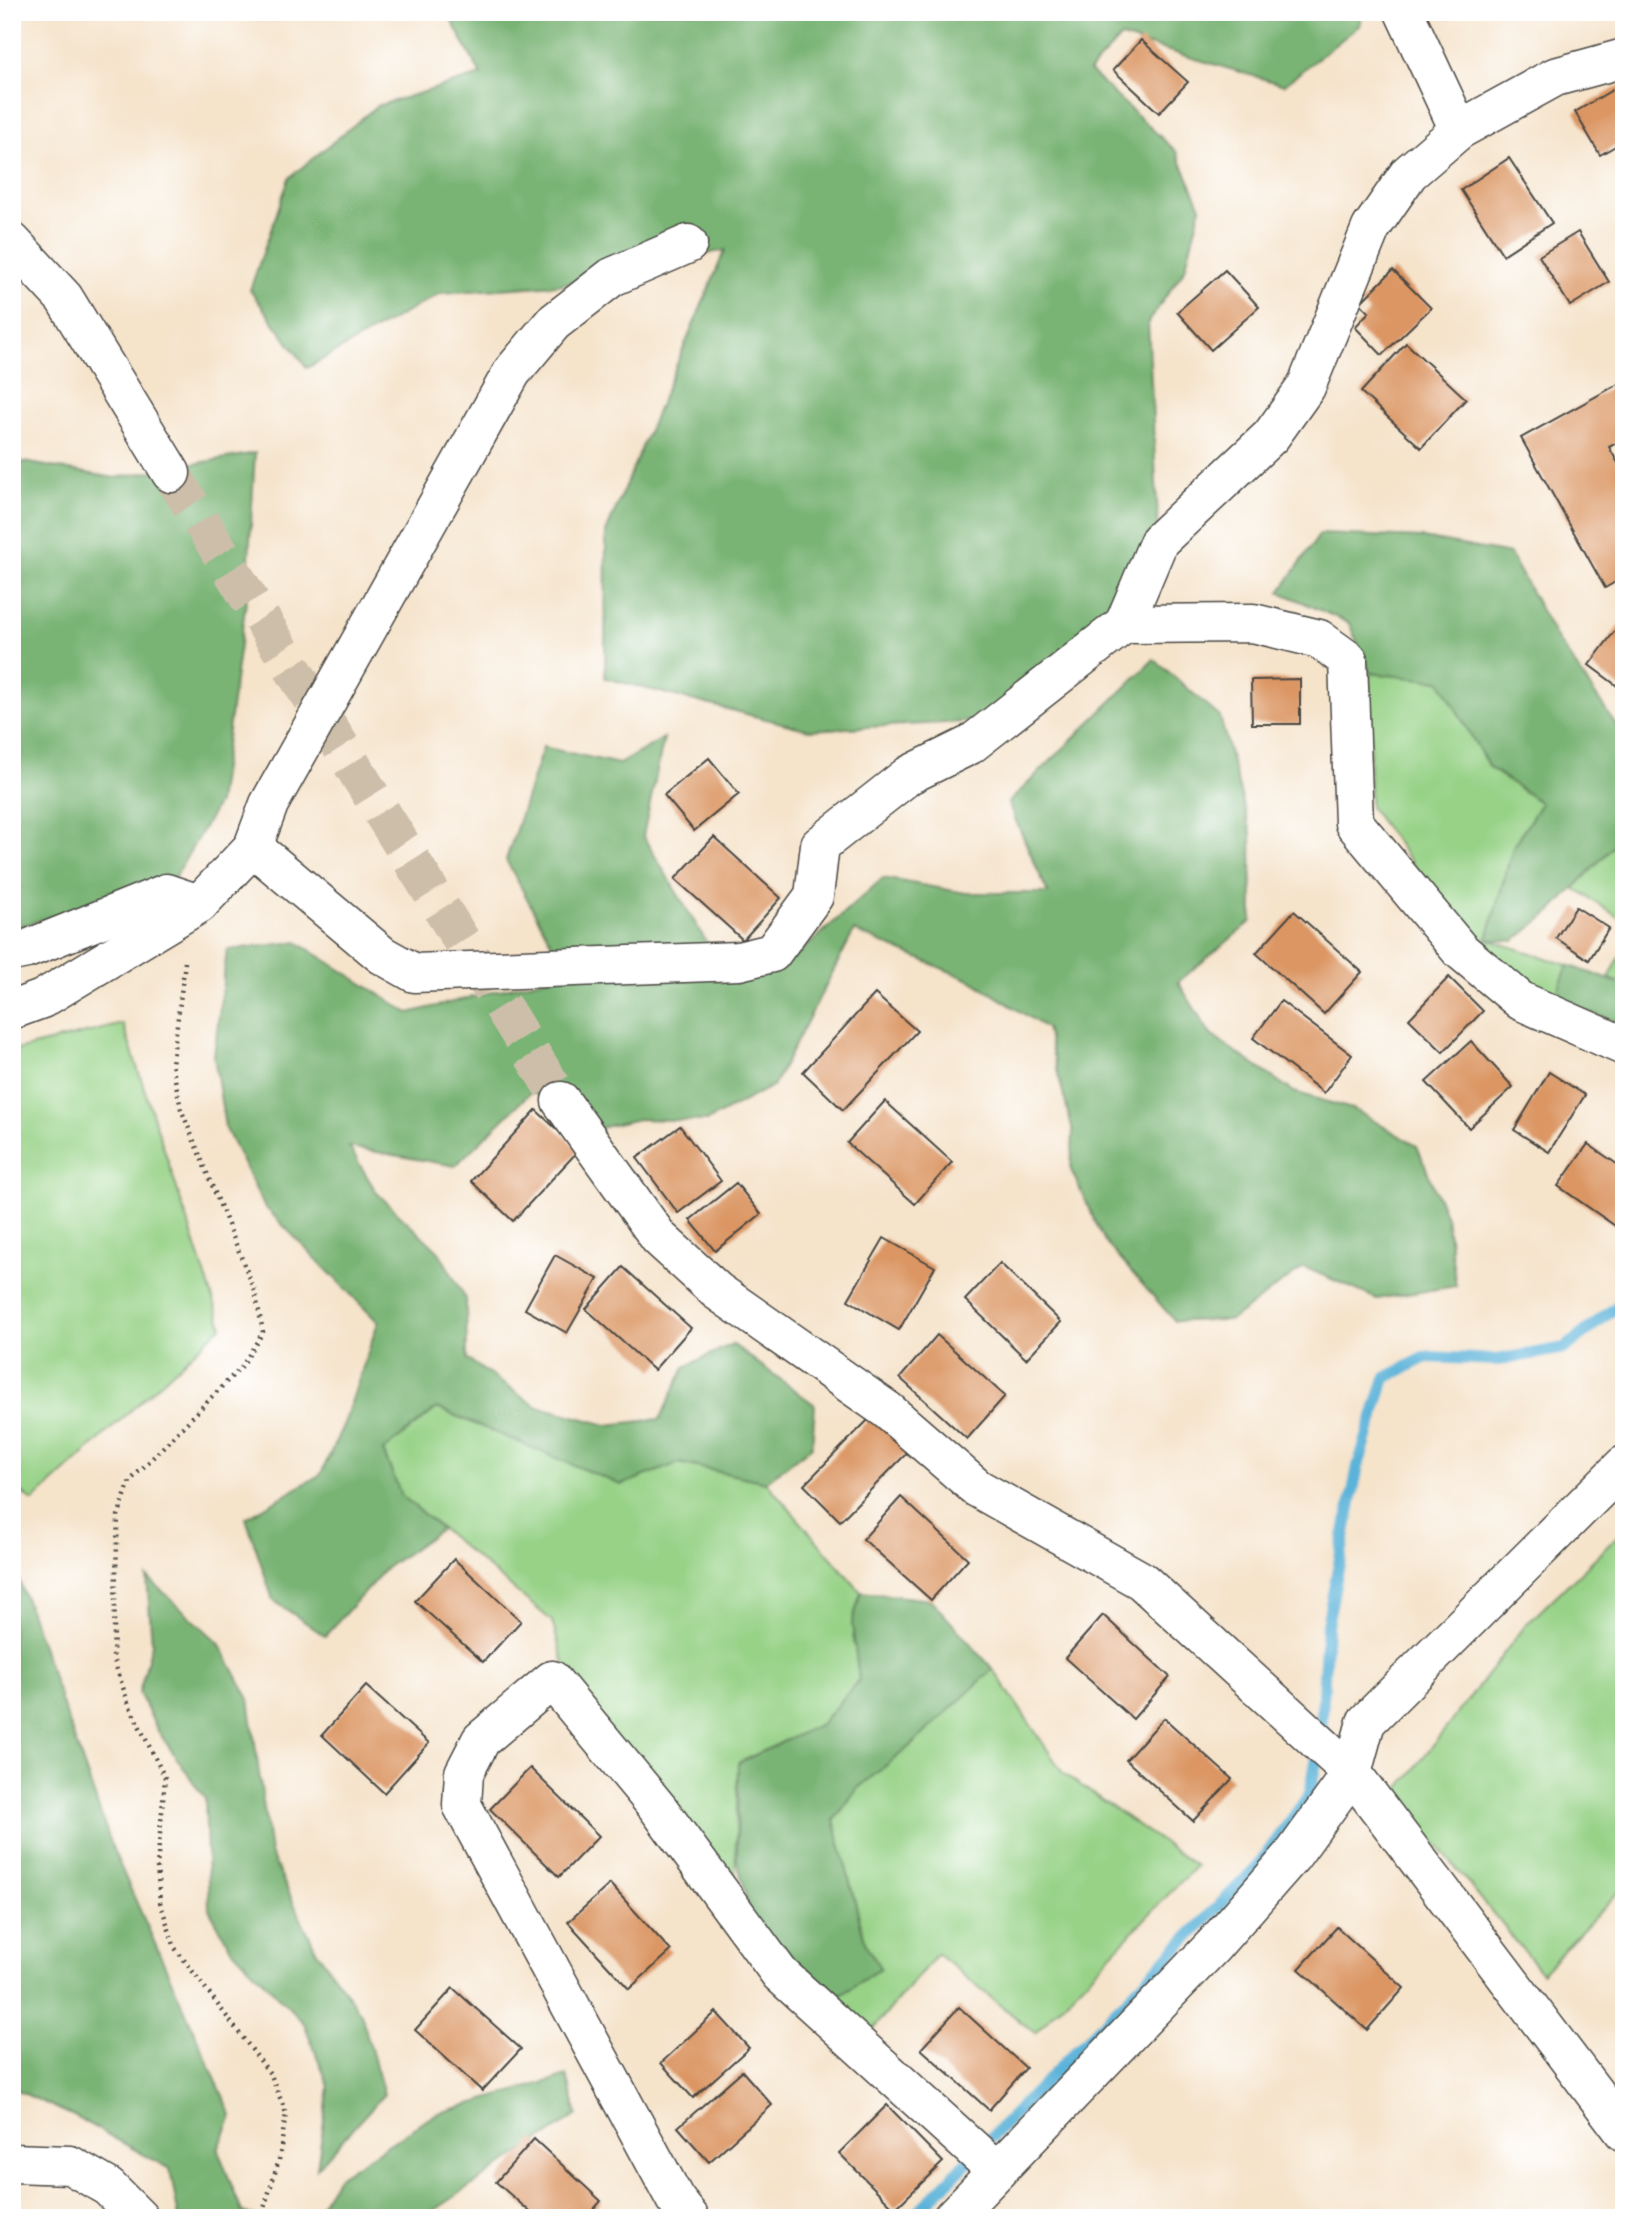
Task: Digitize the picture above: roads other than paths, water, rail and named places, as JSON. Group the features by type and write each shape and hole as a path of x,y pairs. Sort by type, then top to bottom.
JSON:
{"street":[{"path":"1404,12 1459,130"},
{"path":"253,847 382,955 414,973 739,961 772,953 814,896 820,845 909,775 970,745 1124,625 1159,541 1271,436 1306,387 1371,228 1409,173 1459,130 1555,76 1624,58"},
{"path":"12,242 64,298 171,472"},
{"path":"12,1010 42,999 199,904 253,847 270,804 512,372 553,323 612,277 688,244"},
{"path":"1124,625 1253,623 1319,639 1348,660 1354,823 1460,950 1521,1001 1624,1046"},
{"path":"12,952 27,949 166,893 199,904"},
{"path":"561,1101 659,1238 717,1291 887,1410 977,1488 1142,1581 1352,1773 1624,2132"},
{"path":"952,2218 1214,1945 1292,1856 1352,1773 1366,1722 1624,1465"},
{"path":"690,2218 676,2199 462,1805 464,1773 481,1740 552,1680 658,1808 780,1974 996,2171"},
{"path":"12,2163 71,2165 108,2187 139,2218"}],"waterway":[{"path":"1321,1733 1327,1625 1358,1466 1385,1378 1426,1357 1498,1360 1565,1348 1624,1301"},
{"path":"912,2218 1258,1866 1310,1794 1318,1751"}],"tunnel":[{"path":"171,473 561,1101"}]}
